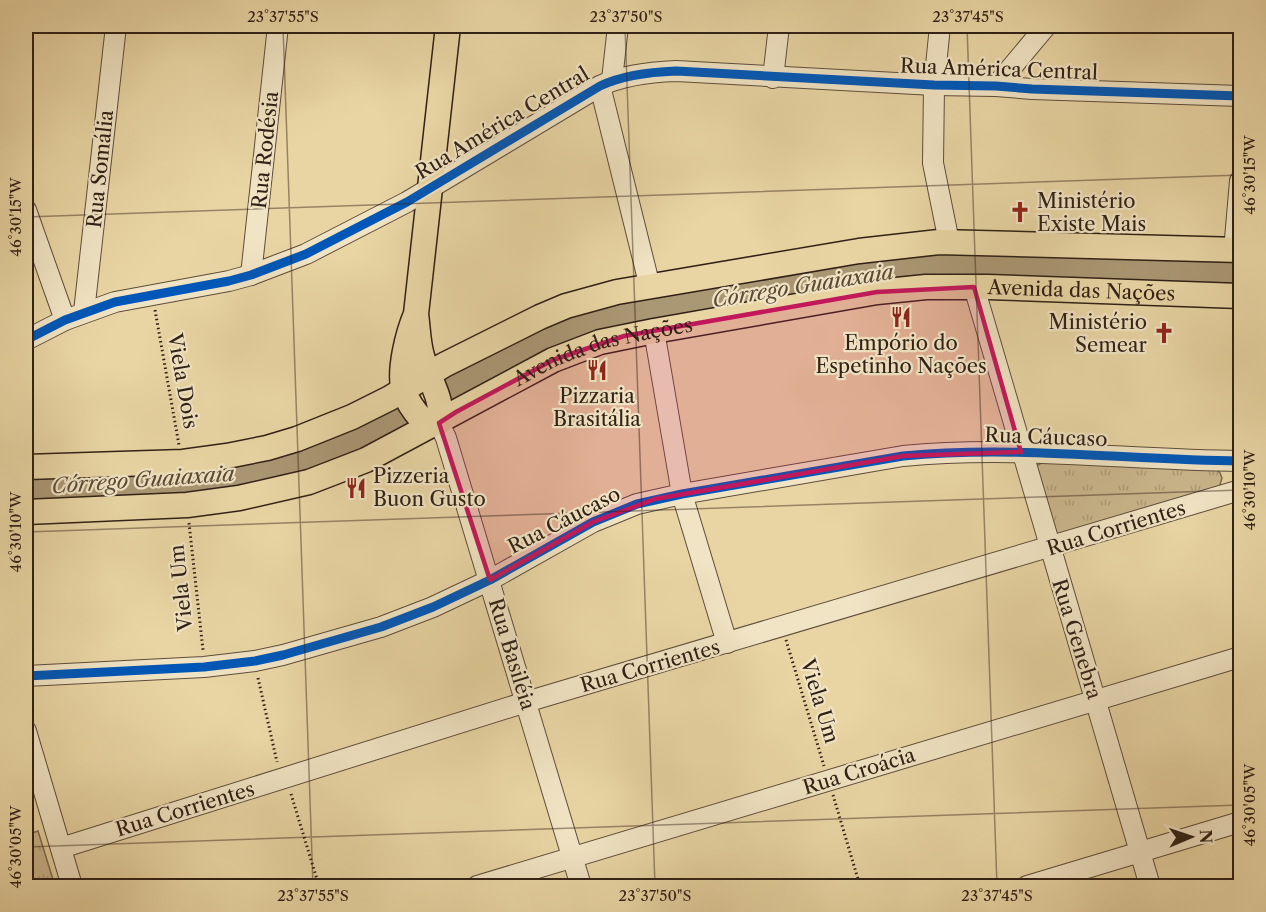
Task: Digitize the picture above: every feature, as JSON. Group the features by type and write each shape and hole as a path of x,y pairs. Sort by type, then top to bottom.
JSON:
{"main road":[{"path":"425,400 416,314 448,28"},
{"name":"Avenida das Nações","path":"26,512 187,505 239,498 309,482 366,460 425,400 515,329 566,306 617,292 859,251 950,242 1237,250"},
{"name":"Avenida das Nações","path":"26,467 183,462 227,456 297,439 352,417 425,400 553,360 600,342 877,292 926,287 1240,296"}],"street":[{"name":"Rua Somália","path":"84,312 116,26"},
{"name":"Rua Rodésia","path":"251,275 278,26"},
{"path":"618,26 606,83 650,287"},
{"path":"773,78 779,26"},
{"path":"940,26 934,85 933,163 950,242"},
{"path":"996,86 1046,26"},
{"name":"Rua América Central","path":"26,340 65,320 115,302 251,275 306,254 407,201 606,83 648,73 676,71 773,78 1240,96"},
{"path":"1237,250 1240,181"},
{"path":"26,210 65,320"},
{"name":"Rua Genebra","path":"974,288 1150,886"},
{"path":"654,331 682,494 726,643"},
{"name":"Rua Basiléia","path":"425,400 446,438 581,886"},
{"name":"Rua Cáucaso","path":"26,676 204,667 283,655 405,619 490,580 613,513 637,504 682,494 903,456 939,453 1021,452 1240,461"},
{"path":"1217,461 1230,472 1239,490"},
{"name":"Rua Corrientes","path":"61,848 526,702 1239,490"},
{"name":"Rua Croácia","path":"477,886 1240,657"},
{"path":"26,731 72,886"},
{"path":"1027,886 1240,822"}],"path":[{"path":"401,26 448,28"},
{"path":"255,661 283,778 320,886"}],"highlighted area":[{"path":"974,287 1021,452 903,456 655,499 593,522 490,580 439,423 456,412 553,360 624,336 877,292"}],"green space":[{"path":"1045,461 1216,469 1222,478 1219,488 1058,534 1055,532 1036,466"},
{"path":"38,831 55,886 26,886 26,835"}],"waterway":[{"name":"Córrego Guaiaxaia","path":"454,388 547,339 572,329 637,312 853,274 916,267 974,265 1240,275"},
{"name":"Córrego Guaiaxaia","path":"26,488 211,479 247,472 323,451 394,419"}],"cycle path":[{"path":"26,340 65,320 115,302 229,281 306,254 407,202 600,86 637,75 676,71 934,85 1240,96"},
{"path":"26,676 204,667 283,655 381,627 433,607 490,580 593,522 637,504 682,494 903,456 945,453 1029,452 1240,461"}],"place":[{"name":"Ministério Existe Mais","path":"1020,212"},
{"name":"Empório do Espetinho Nações","path":"901,317"},
{"name":"Ministério Semear","path":"1164,333"},
{"name":"Pizzaria Brasitália","path":"597,370"},
{"name":"Pizzeria Buon Gusto","path":"356,488"}]}
